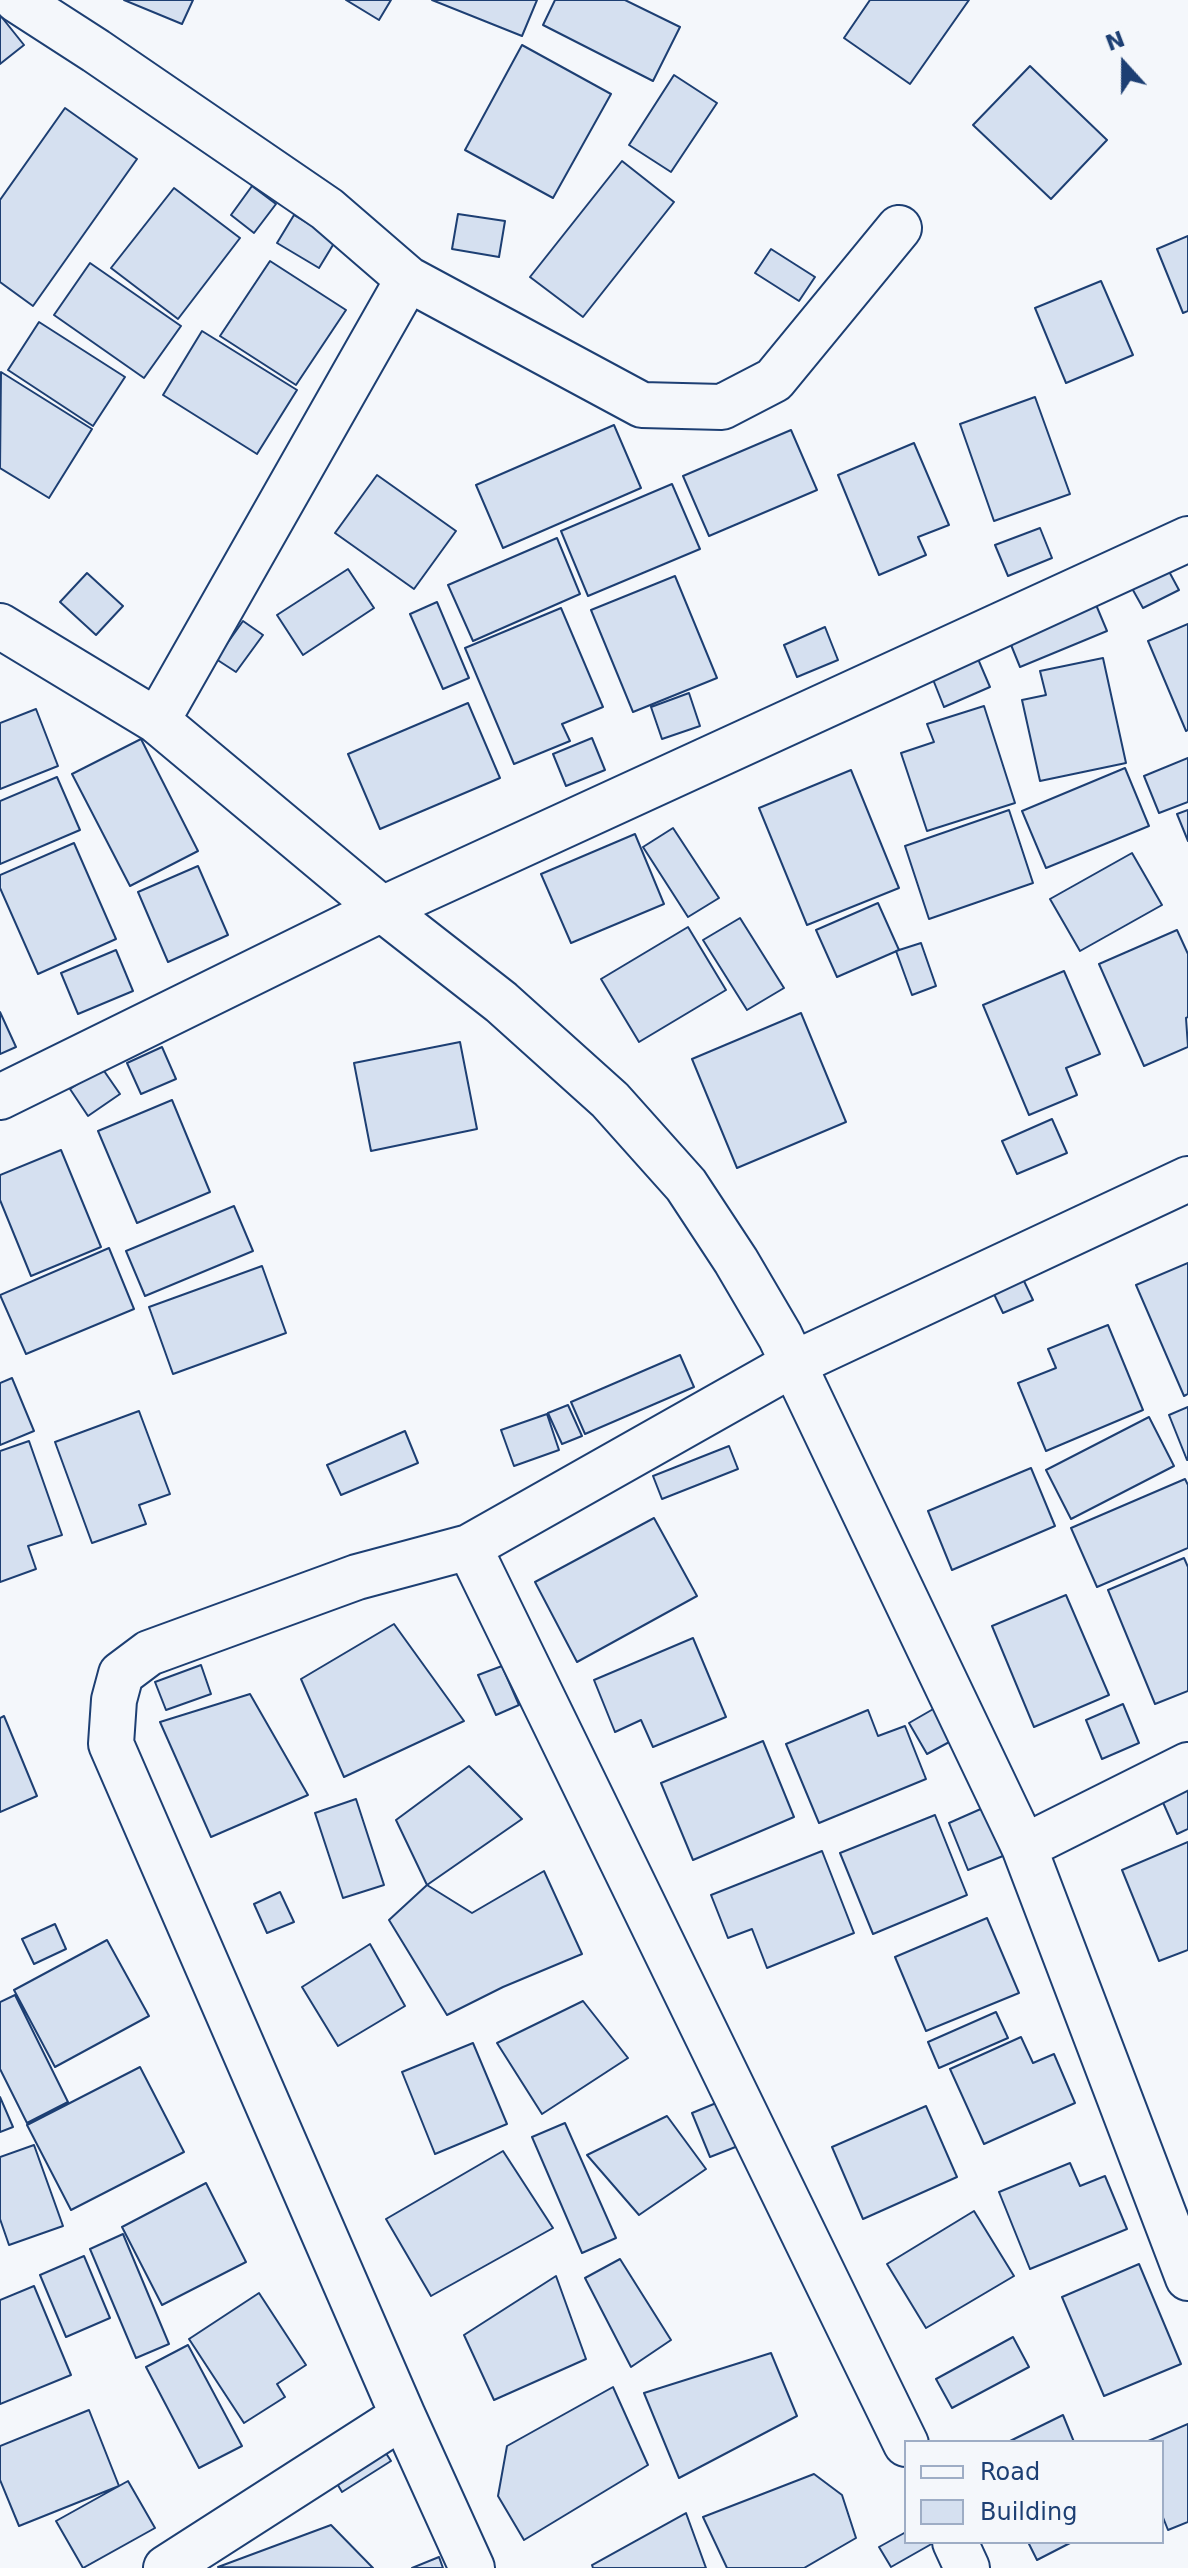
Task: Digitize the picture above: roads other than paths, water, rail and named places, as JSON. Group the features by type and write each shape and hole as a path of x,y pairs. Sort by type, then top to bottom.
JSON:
{"street":[{"path":"17,0 135,76 327,209 408,279 642,405 722,407 774,380 899,228"},
{"path":"157,721 408,279"},
{"path":"0,1097 382,909 1188,539"},
{"path":"0,626 157,721 382,909 501,1002 610,1100 686,1185 780,1336 1024,1847 1188,2278"},
{"path":"472,2568 111,1744 114,1700 121,1674 149,1653 357,1577 469,1547 793,1364 1188,1179"},
{"path":"469,1547 904,2440"},
{"path":"1024,1847 1188,1765"},
{"path":"166,2568 403,2416"},
{"path":"956,2544 967,2568"}]}
